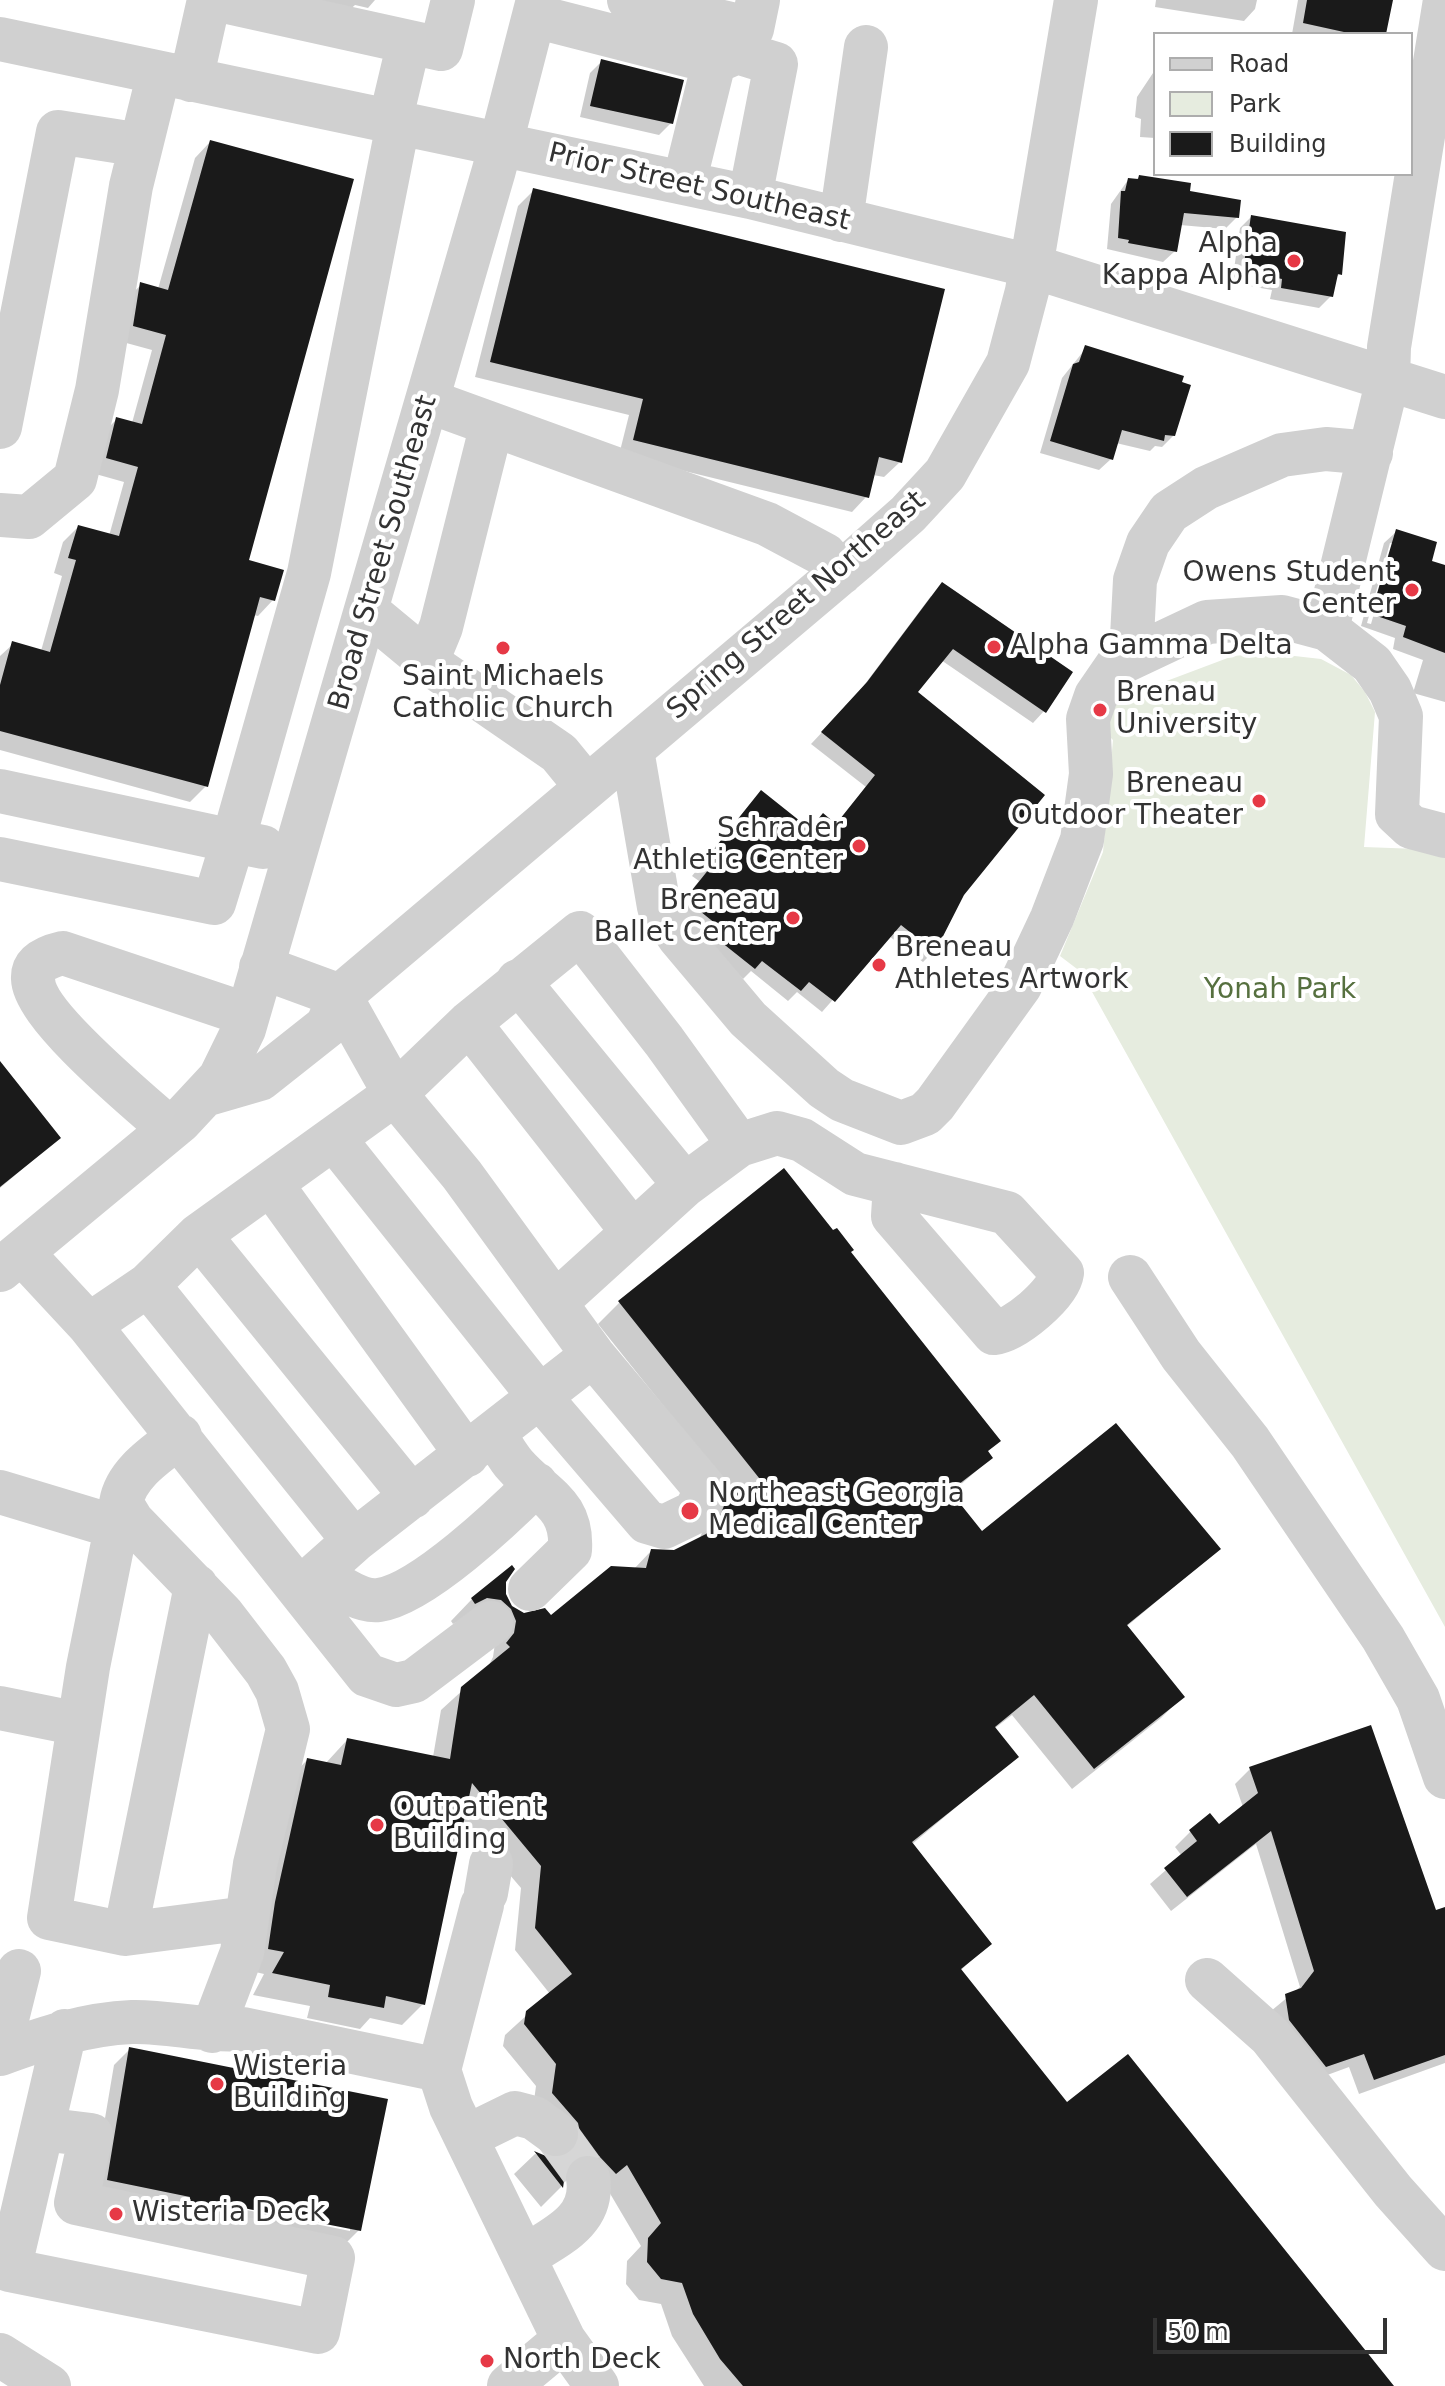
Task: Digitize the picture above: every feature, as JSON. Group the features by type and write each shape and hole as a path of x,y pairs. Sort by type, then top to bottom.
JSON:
{"street":[{"path":"0,515 29,517 75,479 97,390 131,186 141,145 209,0"},
{"path":"219,0 441,49 453,0"},
{"path":"629,0 752,29 758,0"},
{"name":"Spring Street Northeast","path":"11,1262 170,1129 205,1095 260,1079 327,1026 340,996 841,573 908,514 945,474 1008,363 1031,266 1076,0"},
{"path":"1327,629 1388,379 1389,347 1445,0"},
{"path":"536,8 714,62 737,52 776,64 750,197"},
{"name":"Broad Street Southeast","path":"205,1095 231,1058 248,1015 428,401 536,8"},
{"name":"Prior Street Southeast","path":"0,39 750,197 1031,266 1445,397"},
{"path":"0,859 214,903 309,573 409,42"},
{"path":"841,220 866,47"},
{"path":"684,183 714,62"},
{"path":"0,427 58,132 141,145"},
{"path":"428,401 767,524 825,555 841,573"},
{"path":"427,661 441,627 492,424"},
{"path":"1131,656 1135,580 1148,543 1169,512 1206,488 1282,455 1326,449 1371,453"},
{"path":"367,611 427,661 559,753 586,786"},
{"path":"632,750 659,907 679,937 748,1019 842,1100 901,1123 925,1114 935,1104 1020,986 1052,918 1082,840 1091,774 1088,719 1108,673 1131,656 1207,622 1282,617 1327,629 1372,664 1390,690 1401,716 1397,814 1411,827 1445,836"},
{"path":"0,791 295,854"},
{"path":"89,1325 148,1285 199,1235 395,1094 469,1023 580,933 739,1145"},
{"path":"170,1129 62,1029 38,995 33,979 37,966 47,957 63,953 248,1015"},
{"path":"261,967 340,996 395,1094 462,1175 593,1355 706,1490 695,1512 664,1527 647,1522 539,1396 335,1140"},
{"path":"518,981 685,1185"},
{"path":"469,1023 632,1231"},
{"path":"555,1303 685,1185 739,1145 777,1133 802,1140 855,1174 895,1184"},
{"path":"271,1184 480,1444 515,1465 565,1513 571,1527 570,1550 530,1589"},
{"path":"199,1235 412,1497"},
{"path":"11,1262 89,1325 180,1436 309,1581 367,1675 381,1683 396,1685 414,1681 491,1623"},
{"path":"1130,1277 1181,1355 1250,1442 1383,1638 1418,1699 1445,1777"},
{"path":"148,1285 354,1541"},
{"path":"309,1581 354,1541 593,1355"},
{"path":"180,1436 123,1488 79,1724 49,1918 125,1934 247,1918"},
{"path":"309,1581 376,1601 407,1592 483,1533 536,1484"},
{"path":"0,1492 118,1515 132,1521 196,1586 266,1671 277,1691 288,1729 255,1864 242,1952 212,2031"},
{"path":"125,1934 196,1586"},
{"path":"0,1708 79,1724"},
{"path":"486,1887 439,2070 466,2137 564,2340 597,2386"},
{"path":"0,2047 19,1971"},
{"path":"1207,1980 1270,2036 1393,2191 1445,2249"},
{"path":"0,2054 65,2031 134,2022 212,2031 243,2029 439,2070"},
{"path":"42,2129 91,2135 76,2203 333,2258 318,2332 9,2270 42,2129 65,2031"},
{"path":"466,2137 515,2113 534,2118 556,2134"},
{"path":"524,2257 567,2230 587,2209 591,2193 588,2178"},
{"path":"509,2386 564,2340"},
{"path":"0,2355 49,2386"}],"green space":[{"name":"Yonah Park","path":"1268,653 1321,659 1351,675 1365,692 1375,712 1364,847 1445,850 1445,1627 1081,972 1060,956 1103,852 1113,740 1096,723 1122,687 1132,694 1233,656"}],"building":[{"path":"1307,0 1393,0 1386,32 1344,32 1303,23"},
{"path":"601,59 684,80 673,124 590,106"},
{"path":"210,140 354,179 249,560 284,570 275,601 260,597 208,787 0,731 0,685 12,641 50,652 76,560 68,558 78,525 119,536 138,467 106,458 116,417 142,424 166,335 133,326 140,282 168,290"},
{"path":"1139,175 1191,183 1190,191 1241,200 1239,218 1184,213 1177,252 1128,243 1129,240 1118,238 1121,191 1125,191 1128,178 1138,179"},
{"path":"533,188 945,289 902,463 879,457 869,498 633,440 643,399 490,362"},
{"name":"Alpha Kappa Alpha","path":"1251,215 1346,232 1342,275 1338,274 1333,297 1281,288 1282,279 1243,271"},
{"path":"1085,345 1184,376 1182,382 1191,385 1175,436 1165,435 1164,441 1122,430 1113,460 1050,441 1073,364 1079,362"},
{"name":"Owens Student Center","path":"1396,529 1437,542 1432,561 1445,565 1445,653 1403,637 1406,626 1371,614"},
{"name":"Schrader Athletic Center","path":"942,582 1073,672 1046,713 953,649 918,692 1045,795 964,895 935,952 901,925 835,1002 809,982 801,991 762,961 755,969 716,938 718,935 711,929 716,924 685,899 709,869 702,864 761,790 810,829 823,813 836,824 875,775 821,732 867,682"},
{"path":"0,1061 61,1138 0,1187"},
{"name":"Northeast Georgia Medical Center","path":"784,1168 833,1230 837,1228 854,1250 851,1252 1001,1441 988,1451 993,1458 950,1491 982,1531 1116,1423 1221,1549 1127,1625 1185,1697 1094,1769 1034,1695 995,1727 1019,1757 912,1842 992,1944 961,1969 1067,2102 1128,2054 1394,2386 743,2386 720,2359 693,2314 682,2283 661,2279 647,2262 648,2238 661,2223 627,2165 616,2174 599,2156 586,2153 575,2156 566,2167 563,2188 534,2151 553,2159 565,2157 576,2149 581,2137 578,2123 552,2093 556,2064 524,2024 526,2011 572,1974 535,1928 541,1866 472,1783 425,2005 386,1996 384,2008 328,1997 330,1985 272,1973 284,1952 268,1949 275,1902 307,1758 341,1765 347,1738 450,1759 461,1687 510,1647 506,1643 514,1633 516,1621 511,1609 501,1600 487,1598 475,1604 471,1598 512,1565 515,1569 506,1582 506,1594 512,1606 524,1613 545,1608 551,1615 611,1566 646,1568 651,1549 674,1550 706,1534 717,1523 730,1491 771,1493 618,1301"},
{"path":"1371,1725 1436,1910 1445,1907 1445,2055 1374,2080 1364,2054 1326,2067 1289,2020 1285,1994 1301,1988 1314,1971 1271,1831 1187,1897 1164,1868 1197,1841 1189,1830 1210,1813 1219,1824 1258,1793 1249,1767"},
{"name":"Wisteria Building","path":"129,2047 388,2099 361,2231 233,2206 232,2211 190,2202 190,2197 107,2180"}],"tunnel":[{"path":"556,2134 588,2178"}],"place":[{"name":"Alpha Kappa Alpha","path":"1294,261"},
{"name":"Owens Student Center","path":"1412,590"},
{"name":"Alpha Gamma Delta","path":"994,647"},
{"name":"Saint Michaels Catholic Church","path":"503,648"},
{"name":"Brenau University","path":"1100,710"},
{"name":"Breneau Outdoor Theater","path":"1259,801"},
{"name":"Schrader Athletic Center","path":"859,846"},
{"name":"Breneau Ballet Center","path":"793,918"},
{"name":"Breneau Athletes Artwork","path":"879,965"},
{"name":"Northeast Georgia Medical Center","path":"690,1511"},
{"name":"Outpatient Building","path":"377,1825"},
{"name":"Wisteria Building","path":"217,2084"},
{"name":"Wisteria Deck","path":"116,2214"},
{"name":"North Deck","path":"487,2361"}]}
